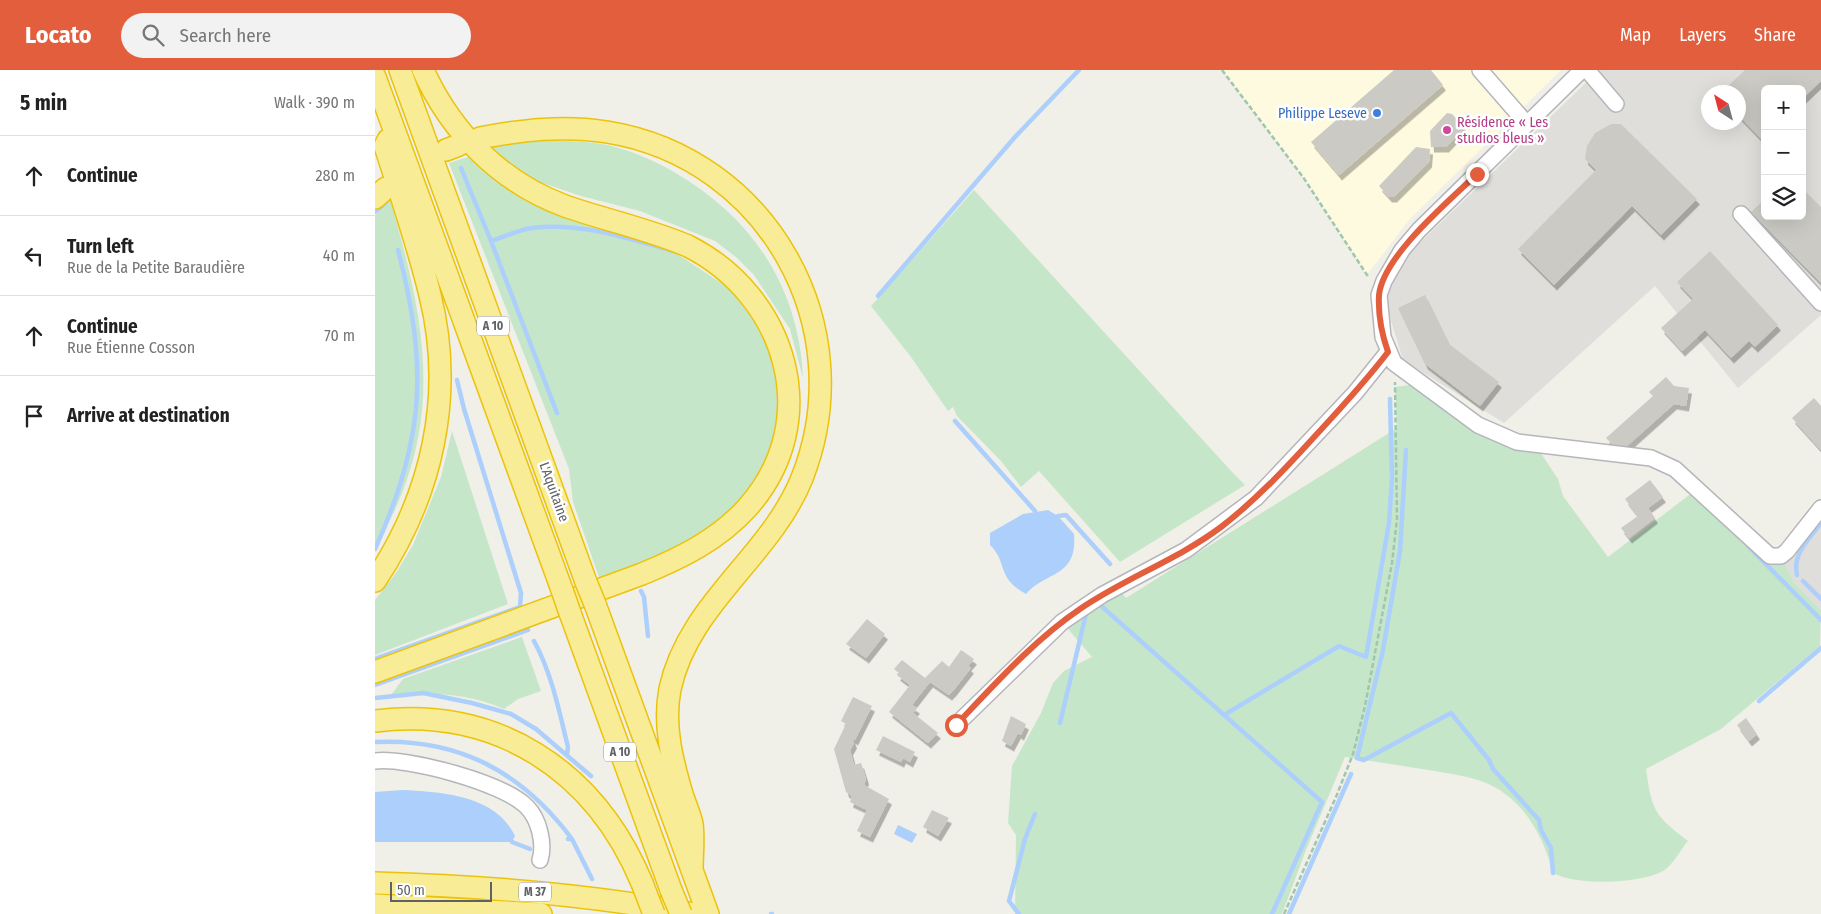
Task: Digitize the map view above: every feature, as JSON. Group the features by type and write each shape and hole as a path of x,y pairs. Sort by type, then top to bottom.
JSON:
{"highway":[{"name":"L'Aquitaine","path":"400,70 692,870 701,908"},
{"path":"375,672 642,574 677,560 703,545 730,525 762,489 780,451 789,398 782,357 773,330 752,296 728,271 688,246 564,206 543,197 510,178 492,164 461,134 447,115 423,70"},
{"name":"L'Aquitaine","path":"375,77 681,914"},
{"path":"375,581 399,543 418,500 433,447 440,402 439,346 431,296 385,146 393,125"},
{"path":"480,138 515,131 577,128 634,138 686,159 731,190 768,228 794,269 809,305 818,347 820,399 815,436 801,480 785,513 770,536 695,629 682,654 670,689 667,722 669,740 692,823 692,870"},
{"path":"375,721 395,718 443,720 482,729 527,748 551,763 586,793 624,844 654,914"},
{"name":"M 37","path":"375,883 533,892 701,908"},
{"name":"M 37","path":"375,905 541,914"}],"street":[{"path":"1480,70 1527,124"},
{"path":"1582,70 1419,230 1402,250 1381,288 1383,337 1391,358 1478,424 1517,442 1651,458 1663,462 1675,469 1770,556 1781,556 1787,551 1821,508"},
{"path":"1587,70 1616,104"},
{"path":"1741,214 1821,303"},
{"path":"956,725 1062,622 1102,595 1186,550 1256,498 1355,393 1391,358"},
{"path":"375,761 399,762 464,775 519,800 533,815 542,843 541,860"}],"path":[{"path":"1222,70 1303,178 1381,288"},
{"path":"1284,914 1353,754 1365,706 1392,563 1397,519 1397,428 1391,358"}],"shaded area":[{"path":"1222,70 1561,70 1409,220 1367,275 1303,177"},
{"path":"1599,70 1821,70 1821,315 1738,388 1655,286 1504,423 1403,360 1385,301 1399,263"},
{"path":"1821,506 1821,610 1794,582 1781,556"}],"green space":[{"path":"546,140 600,144 616,147 641,156 674,172 702,190 727,210 748,233 766,258 781,285 792,314 800,345 803,378 790,329 754,275 736,257 715,241 640,211 581,196 531,179 488,148 522,141"},
{"path":"471,156 679,247 679,255 727,287 734,284 776,354 782,417 760,481 694,544 601,583 573,502 569,469 449,163"},
{"path":"974,190 1245,485 1120,562 1039,471 1021,487 1001,461 957,416 953,407 948,411 911,357 871,306"},
{"path":"390,199 413,291 420,334 423,376 421,418 413,460 398,503 375,548 375,216"},
{"path":"1410,385 1441,408 1486,436 1520,448 1540,452 1558,479 1563,496 1608,557 1697,489 1781,556 1794,582 1821,610 1820,646 1721,729 1646,769 1650,794 1661,818 1688,841 1677,857 1663,871 1639,879 1592,882 1564,877 1553,873 1549,858 1536,830 1519,806 1495,787 1462,776 1345,757 1306,850 1282,914 1015,914 1016,835 1008,823 1012,766 1041,713 1053,683 1064,671 1092,657 1062,622 1117,587 1126,598 1397,428 1395,387"},
{"path":"452,431 508,604 375,655 375,600 396,573 413,545 441,477"},
{"path":"522,637 541,691 518,699 504,709 477,700 449,695 391,695 403,679"}],"water":[{"path":"1048,510 1058,516 1074,534 1074,548 1071,559 1066,566 1026,594 1010,582 1006,576 999,558 990,545 990,533 1023,514"},
{"path":"402,790 450,795 466,798 481,804 495,812 506,822 515,836 512,842 375,842 375,792"},
{"path":"898,825 917,834 912,843 894,834"}],"building":[{"name":"Philippe Leseve","path":"1394,70 1431,70 1443,85 1339,175 1311,142"},
{"path":"1745,70 1821,70 1821,81 1806,95 1806,85 1761,85 1761,139 1746,123 1746,85 1729,85"},
{"name":"Résidence « Les studios bleus »","path":"1447,113 1452,114 1465,127 1446,147 1431,147 1430,131"},
{"path":"1611,124 1621,124 1697,199 1661,235 1632,206 1554,285 1518,249 1596,170 1585,159 1587,146 1595,133"},
{"path":"1416,147 1430,149 1429,162 1394,197 1389,197 1379,186"},
{"path":"1806,192 1821,207 1821,283 1751,212 1761,203 1761,220 1806,220"},
{"path":"1710,251 1778,325 1755,347 1749,341 1731,358 1705,330 1682,351 1661,328 1693,299 1677,282"},
{"path":"1425,295 1449,344 1499,382 1480,406 1425,364 1398,308"},
{"path":"1666,377 1674,386 1689,388 1686,406 1674,404 1627,446 1612,444 1606,438 1653,396 1649,392"},
{"path":"1814,398 1821,406 1821,450 1792,418"},
{"path":"1650,480 1663,497 1648,508 1655,518 1629,538 1621,528 1638,516 1625,499"},
{"path":"867,619 885,634 866,658 846,644"},
{"path":"961,650 974,659 968,666 971,668 953,691 949,695 930,682 912,705 917,708 913,713 938,733 928,743 889,712 910,685 897,675 899,673 894,669 902,660 925,678 942,661 949,667"},
{"path":"853,697 872,706 855,740 852,738 854,743 850,750 854,765 861,763 866,779 864,785 889,799 870,837 857,831 867,810 850,802 852,796 846,792 834,749 846,724 841,721"},
{"path":"1011,716 1026,724 1021,735 1018,733 1011,746 1002,741"},
{"path":"1746,718 1757,734 1749,741 1737,725"},
{"path":"883,736 915,752 910,762 903,758 901,762 876,750"},
{"path":"932,810 949,818 938,836 923,827"}],"waterway":[{"path":"878,296 1015,137 1079,70"},
{"path":"461,168 491,241"},
{"path":"375,212 385,203"},
{"path":"557,413 491,241 532,228 568,227 621,236 673,251"},
{"path":"375,549 392,509 404,472 412,437 416,402 417,367 414,330 408,292 398,250"},
{"path":"375,659 520,607 521,593 464,409 457,380"},
{"path":"1224,715 1339,646 1366,657 1389,523 1392,478 1390,399"},
{"path":"955,421 1035,511"},
{"path":"1406,450 1400,551 1383,650 1357,758 1364,760 1451,713 1489,760 1493,769 1539,820 1541,830 1551,848 1553,873"},
{"path":"1058,516 1066,515 1110,564"},
{"path":"1797,575 1796,567 1799,554 1821,523"},
{"path":"1748,546 1821,620"},
{"path":"1803,581 1821,599"},
{"path":"641,591 644,597 648,636"},
{"path":"1099,604 1322,802 1272,914"},
{"path":"1060,723 1086,614"},
{"path":"375,685 528,630"},
{"path":"534,641 546,666 554,693 568,747 567,754"},
{"path":"1759,701 1821,648"},
{"path":"375,698 423,693 472,703 511,714 536,729 591,776"},
{"path":"375,742 406,742 434,746 461,753 486,764 510,778 532,795 553,815 572,839"},
{"path":"1289,914 1351,774"},
{"path":"1019,914 1009,901 1025,839 1035,814"},
{"path":"568,839 572,839 592,879"},
{"path":"512,842 530,849"}],"place":[{"name":"Philippe Leseve","path":"1377,113"},
{"name":"Résidence « Les studios bleus »","path":"1447,130"}],"route":[{"path":"956,725 1031,650 1062,622 1102,595 1167,562 1199,542 1240,512 1275,480 1355,393 1388,352 1383,337 1379,295 1391,266 1419,230 1477,174"}]}
